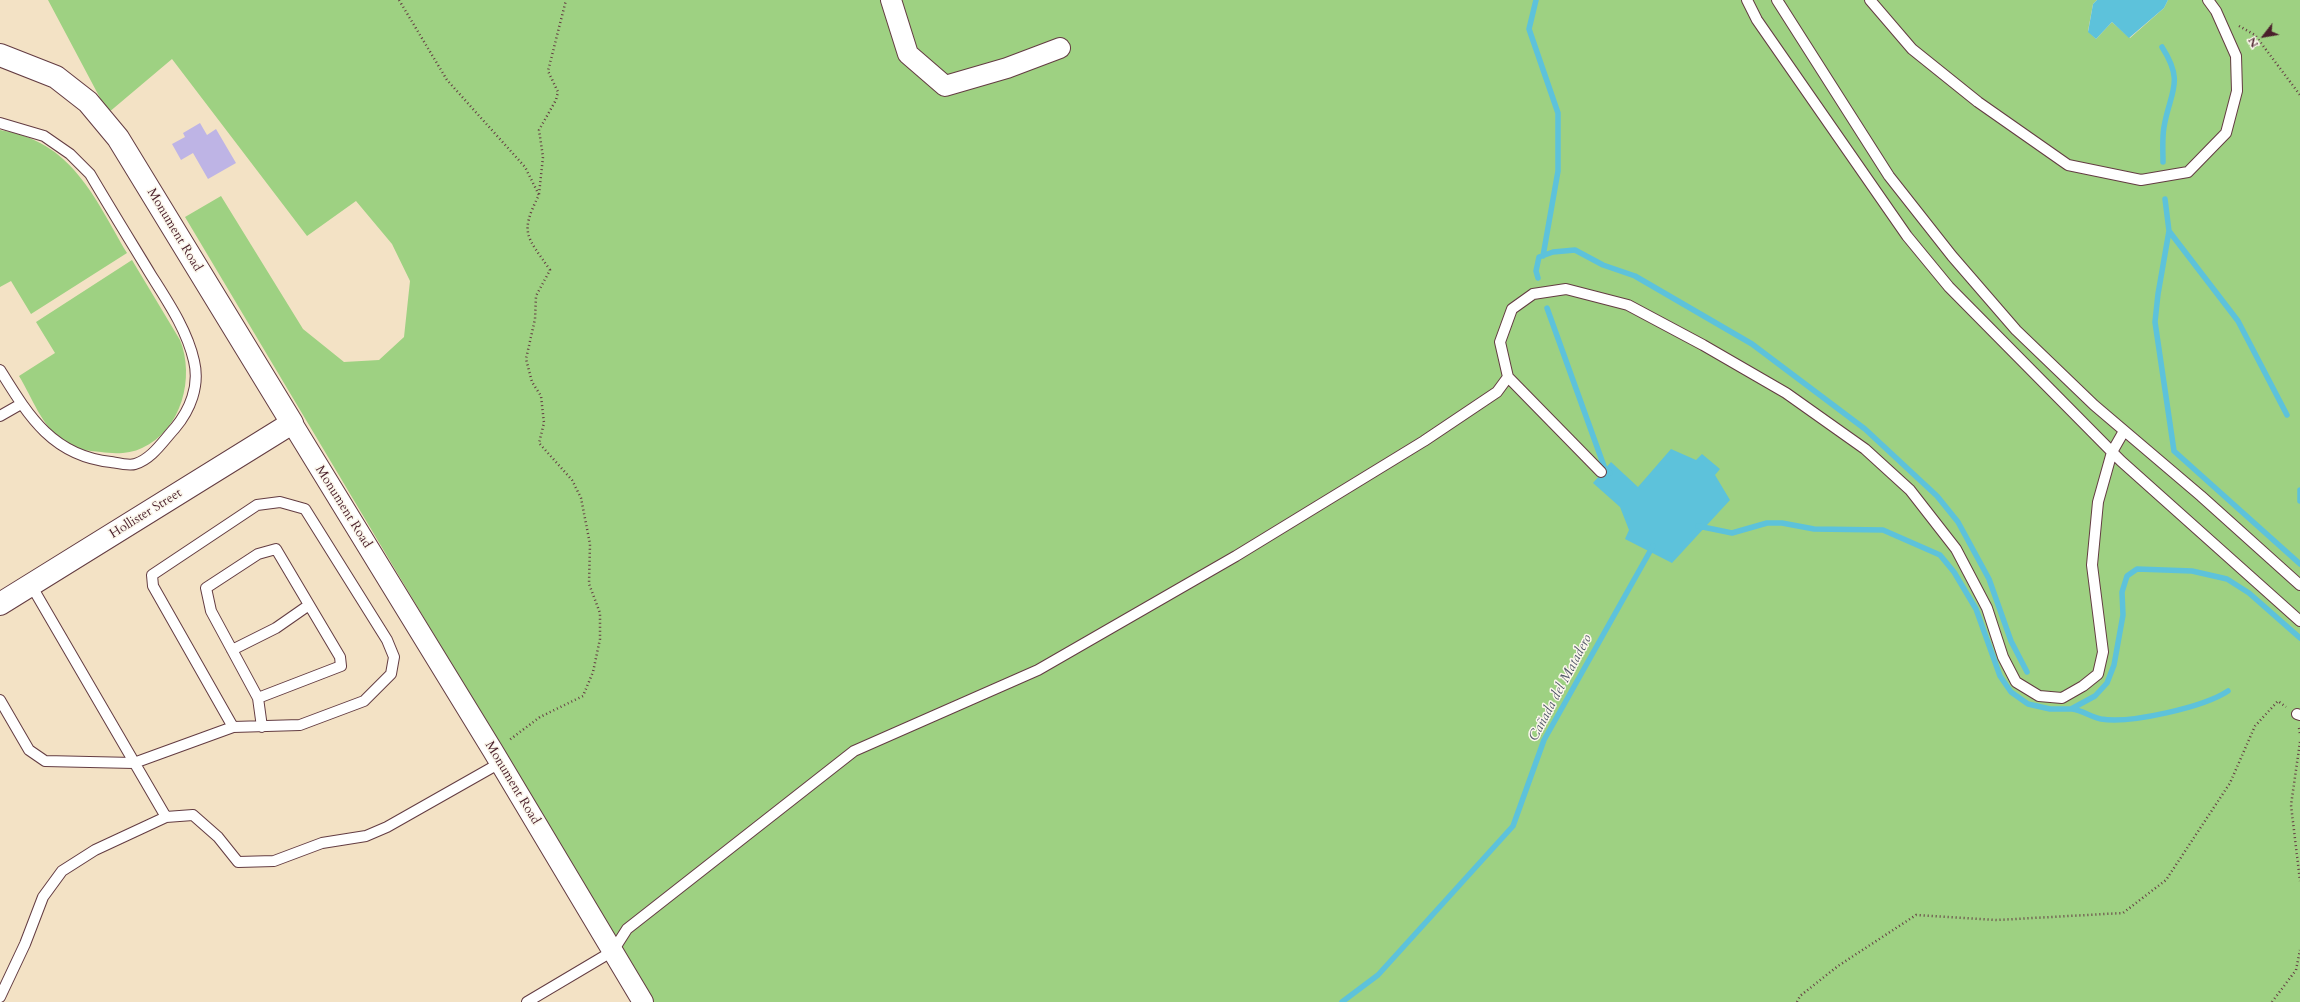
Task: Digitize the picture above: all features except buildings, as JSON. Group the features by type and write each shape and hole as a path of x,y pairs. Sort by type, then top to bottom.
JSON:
{"street":[{"path":"891,0 908,54 944,86 1007,68 1060,48"},
{"name":"Monument Road","path":"0,55 56,77 88,102 118,138 496,757 643,1002"},
{"name":"Hollister Street","path":"0,604 292,423"}],"lane":[{"path":"1747,0 1757,20 1907,236 1949,287 2112,452 2300,620"},
{"path":"1777,0 1889,176 1952,256 2016,330 2094,405 2201,496 2300,585"},
{"path":"1870,0 1912,49 1978,102 2068,165 2141,180 2188,172 2226,132 2237,91 2236,56 2216,11 2208,0"},
{"path":"0,124 44,136 70,154 90,174 180,323 194,362 193,402 180,422 156,451 134,465 105,462 80,455 61,446 40,429 21,404 0,370"},
{"path":"1601,472 1508,377 1500,342 1512,309 1533,294 1566,290 1628,305 1703,345 1786,393 1865,449 1910,490 1956,549 1987,608 2003,657 2016,682 2039,696 2062,698 2083,686 2098,674 2103,652 2092,565 2098,502 2112,452 2124,431"},
{"path":"527,1002 612,951 627,929 854,751 1038,670 1236,556 1424,441 1497,392 1508,377"},
{"path":"0,416 21,404"},
{"path":"0,700 29,750 45,761 134,763 233,727 300,725 364,701 391,674 394,657 387,640 305,509 280,502 257,505 152,575 153,586 233,727"},
{"path":"258,698 341,666 340,657 276,549 258,554 206,588 211,611 258,698 262,726"},
{"path":"31,584 166,817"},
{"path":"232,650 276,628 309,605"},
{"path":"0,997 25,944 43,897 62,871 96,850 166,817 193,815 218,837 238,862 274,861 322,844 366,836 387,827 496,757"}],"path":[{"path":"399,0 447,80 526,167 539,195"},
{"path":"496,757 518,735 540,717 583,696 593,672 600,639 600,612 589,584 590,544 581,498 572,480 539,443 544,423 541,396 532,382 526,359 535,319 536,296 550,270 527,235 529,215 539,195 543,157 539,130 556,100 558,92 548,71 566,0"},
{"path":"2216,11 2255,36 2300,96"},
{"path":"1797,1002 1800,996 1838,966 1916,915 1997,920 2123,913 2166,880 2230,783 2255,726 2278,702 2299,715"},
{"path":"2300,742 2291,805 2300,881"},
{"path":"2272,1002 2296,970 2300,950"}],"green space":[{"path":"48,0 2097,0 2093,4 2088,31 2096,39 2112,22 2130,38 2164,8 2168,0 2300,0 2300,1002 653,1002 185,217 221,196 303,329 344,362 379,360 404,337 410,281 392,244 356,201 307,236 172,59 108,113"},
{"path":"0,130 25,136 46,146 63,159 91,192 127,253 31,314 11,281 0,287"},
{"path":"132,260 180,340 186,370 182,401 176,416 167,429 156,440 142,448 117,453 96,452 81,449 72,446 55,435 38,411 19,376 55,353 36,322"}],"water":[{"path":"2097,0 2168,0 2164,8 2129,38 2112,22 2096,39 2088,32 2093,4"},
{"path":"1671,449 1696,460 1702,454 1720,469 1715,475 1730,500 1672,563 1625,539 1629,530 1620,507 1593,483 1611,462 1638,487"}],"waterway":[{"path":"1536,0 1529,29 1558,113 1558,171 1543,256"},
{"path":"2162,47 2169,59 2173,70 2174,79 2174,87 2163,131 2163,162"},
{"path":"2165,199 2169,231 2238,321 2287,415"},
{"path":"2169,231 2158,294 2155,322 2174,451 2300,564"},
{"path":"1538,278 1536,271 1539,257 1553,252 1575,250 1603,265 1635,276 1752,344 1865,429 1937,496 1958,522 1989,579 2011,641 2027,672"},
{"path":"1547,308 1605,469 1610,473"},
{"path":"2300,490 2300,501"},
{"path":"1698,526 1732,533 1767,523 1782,523 1814,529 1883,530 1940,555 1954,572 1976,609 2000,676 2011,692 2028,704 2050,709 2071,709 2095,696 2107,683 2114,665 2123,615 2122,592 2127,576 2137,569 2192,571 2227,579 2249,593 2300,638"},
{"name":"Cañada del Matadero","path":"1342,1002 1378,975 1513,826 1544,740 1653,546"},
{"path":"2072,709 2101,719 2114,720 2148,717 2202,703 2228,691"}]}
